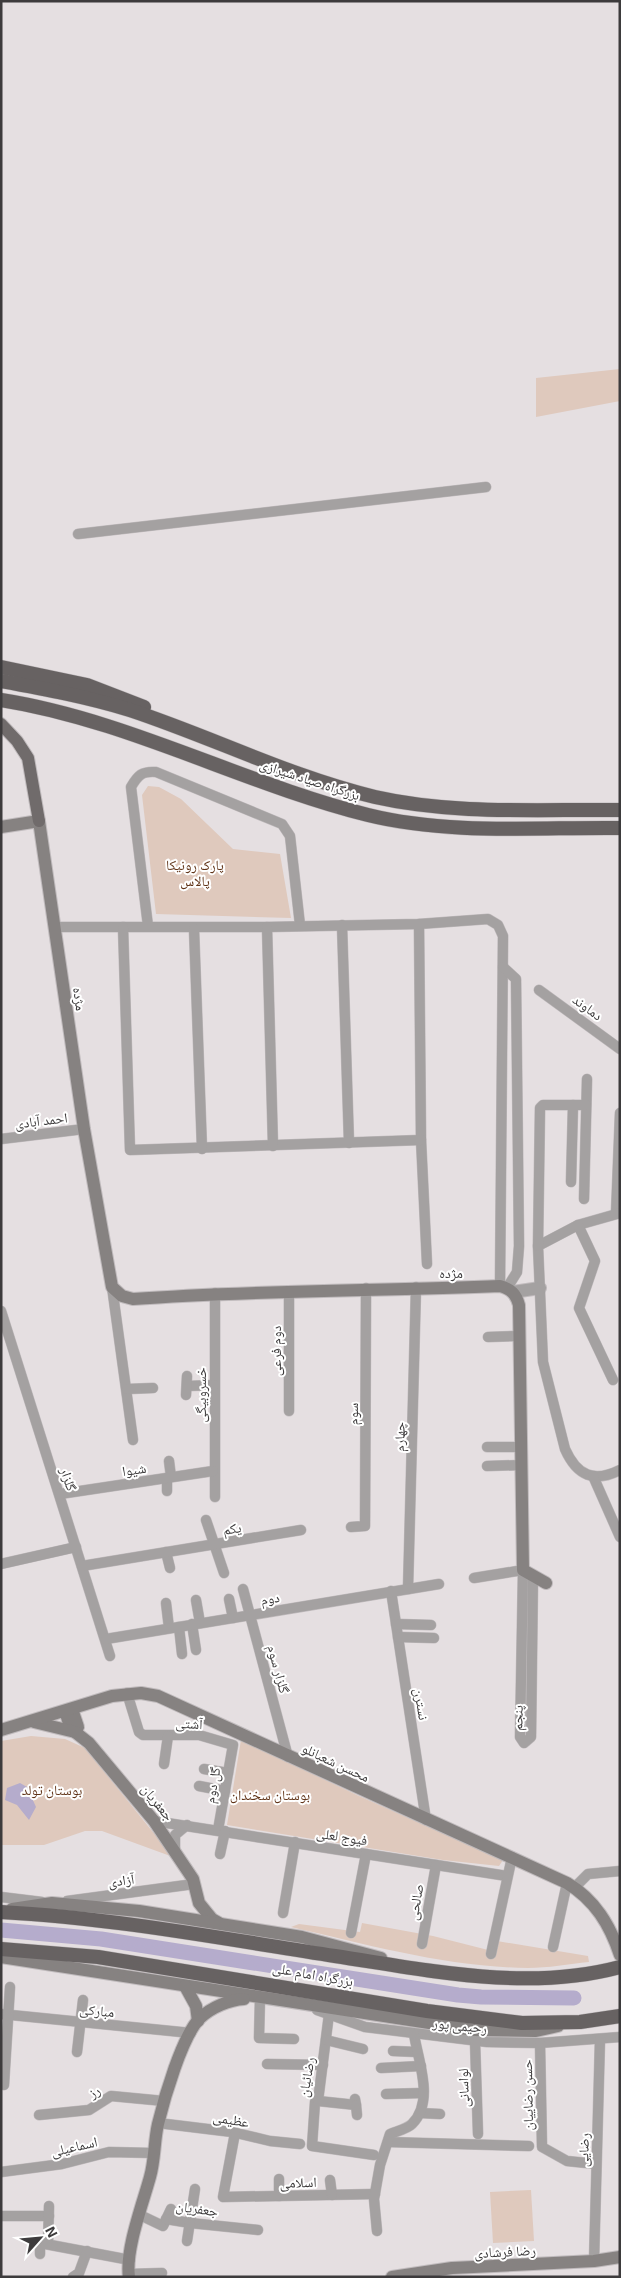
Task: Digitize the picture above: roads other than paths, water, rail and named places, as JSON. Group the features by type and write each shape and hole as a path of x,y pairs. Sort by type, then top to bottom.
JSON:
{"highway":[{"path":"1,667 87,685 137,703 195,734"},
{"name":"بزرگراه صیاد شیرازی","path":"1,681 82,696 195,734 326,783 377,797 426,805 487,809 620,810"},
{"name":"بزرگراه صیاد شیرازی","path":"1,700 70,714 323,802 369,815 418,824 454,827 620,828"},
{"name":"بزرگراه امام علی","path":"1,1911 57,1915 170,1928 430,1971 482,1977 534,1979 584,1974 620,1967"},
{"name":"بزرگراه امام علی","path":"1,1950 98,1956 427,2011 522,2023 580,2022 620,2016"}],"main road":[{"name":"مژده","path":"1,724 28,758 84,1129 112,1288 122,1296 133,1298 366,1288 507,1289"},
{"path":"1,827 39,821"},
{"path":"507,1289 519,1305 521,1465 528,1573 546,1583"},
{"name":"محسن شعبانلو","path":"1,1730 126,1693 158,1696 571,1885 602,1914 619,1952"},
{"path":"69,1710 66,1714 71,1729 75,1732"},
{"path":"33,1722 75,1732"},
{"name":"جعفریان","path":"75,1732 89,1743 154,1821 175,1850 194,1884 199,1904"},
{"path":"1,1911 52,1903 172,1916 302,1937 430,1971"},
{"path":"172,1916 188,1912 199,1904 212,1919 221,1924"},
{"path":"1,1957 474,2030 536,2031 580,2022"},
{"path":"184,1986 196,2006 198,2021"},
{"path":"129,2275 130,2260 151,2174 158,2123 173,2072 191,2033 198,2021 214,2008 228,2001 260,1998"},
{"name":"رضا فرشادی","path":"394,2277 594,2261 620,2257"}],"street":[{"path":"78,534 486,487"},
{"path":"148,926 131,787 137,776 146,771 156,772 282,824 287,828 290,836 300,925"},
{"path":"54,927 267,927 419,924 488,919 498,925 503,936 507,1289"},
{"path":"419,924 421,1140 427,1264"},
{"path":"342,925 349,1143"},
{"path":"123,927 130,1150 421,1140"},
{"path":"267,927 273,1146"},
{"path":"194,928 202,1149"},
{"path":"503,967 516,979 519,1246 517,1272 507,1289"},
{"name":"دماوند","path":"539,990 620,1049"},
{"path":"584,1199 588,1079"},
{"path":"586,1105 543,1105 540,1108 538,1246 543,1362 565,1450 571,1462 580,1471 593,1476 607,1476 620,1470"},
{"path":"570,1182 573,1105"},
{"path":"538,1246 578,1225 618,1213 620,1113"},
{"name":"احمد آبادی","path":"1,1139 84,1129"},
{"path":"578,1225 595,1261 579,1308 612,1380"},
{"name":"چهارم","path":"408,1589 416,1287"},
{"name":"مژده","path":"112,1288 134,1440"},
{"name":"سوم","path":"351,1526 365,1526 366,1288"},
{"path":"507,1289 540,1288"},
{"name":"دوم فرعی","path":"289,1291 289,1411"},
{"name":"خسروبیگی","path":"215,1293 213,1471 215,1497"},
{"name":"گلزار","path":"1,1311 110,1656"},
{"path":"488,1337 519,1336"},
{"path":"187,1386 214,1385"},
{"path":"127,1389 153,1388"},
{"path":"487,1447 521,1447"},
{"path":"167,1491 170,1462"},
{"path":"487,1466 521,1465"},
{"name":"شیوا","path":"60,1494 213,1471"},
{"path":"593,1476 620,1537"},
{"path":"206,1520 224,1573"},
{"name":"یکم","path":"82,1566 302,1530"},
{"path":"1,1564 76,1547"},
{"path":"166,1552 170,1568"},
{"path":"474,1578 528,1573"},
{"name":"پنجم","path":"528,1573 531,1737 524,1743 520,1737 528,1573"},
{"name":"دوم","path":"106,1639 439,1584"},
{"name":"گلزار سوم","path":"243,1589 288,1757"},
{"name":"نسترن","path":"391,1592 426,1820"},
{"path":"229,1599 233,1618"},
{"path":"196,1600 196,1650"},
{"path":"166,1603 182,1654"},
{"path":"396,1624 431,1625"},
{"path":"398,1637 434,1638"},
{"name":"آشتی","path":"126,1693 139,1732 144,1735 199,1735 232,1745"},
{"path":"164,1764 168,1736"},
{"name":"گل دوم","path":"220,1854 225,1791 232,1745"},
{"path":"204,1769 228,1774"},
{"path":"199,1786 225,1791"},
{"name":"فیوج لعلی","path":"154,1821 222,1830 507,1876"},
{"path":"175,1850 176,1835 187,1825"},
{"path":"283,1913 295,1842"},
{"path":"351,1933 366,1854"},
{"path":"492,1954 512,1858"},
{"name":"صالحی","path":"422,1944 436,1865"},
{"path":"553,1947 571,1885 588,1874 620,1870"},
{"name":"آزادی","path":"1,1897 52,1903 194,1884"},
{"path":"4,2085 5,2014 10,1987"},
{"path":"260,1998 259,2038 294,2039"},
{"path":"77,2052 83,2000"},
{"name":"رحیمی پور","path":"302,2004 365,2027 475,2041 540,2043 620,2037"},
{"name":"مبارکی","path":"5,2014 191,2033"},
{"name":"رضائیان","path":"329,2014 318,2100 315,2102 312,2146 374,2155"},
{"path":"378,2231 375,2194 380,2165 390,2134 411,2125 420,2112 423,2093 421,2066 414,2034"},
{"name":"رضایی","path":"594,2261 600,2039"},
{"path":"326,2040 364,2049"},
{"name":"لواسانی","path":"475,2041 478,2134"},
{"name":"حسن رضاییان","path":"540,2043 542,2147 567,2161 596,2164"},
{"path":"393,2051 417,2052"},
{"path":"267,2064 323,2064"},
{"path":"381,2068 421,2066"},
{"path":"386,2094 423,2093"},
{"name":"رز","path":"39,2115 89,2110 111,2096 164,2102"},
{"path":"318,2100 356,2106"},
{"path":"420,2112 440,2114"},
{"name":"عظیمی","path":"158,2123 300,2144"},
{"name":"اسلامی","path":"234,2133 223,2197 375,2194"},
{"path":"388,2142 529,2146"},
{"name":"اسماعیلی","path":"1,2172 62,2164 109,2152 153,2153"},
{"path":"279,2196 280,2180"},
{"path":"330,2180 332,2195"},
{"path":"187,2242 195,2189"},
{"path":"166,2219 171,2208"},
{"path":"1,2216 49,2211 48,2244"},
{"name":"جعفریان","path":"140,2215 163,2226 166,2219 258,2230"},
{"path":"40,2254 40,2243 130,2260"},
{"path":"78,2276 87,2252"},
{"path":"129,2275 162,2273"}],"waterway":[{"path":"1,1930 101,1939 458,1995 574,1998"}],"park label":[{"name":"پارک رونیکا پالاس","path":"195,872"},
{"name":"بوستان تولد","path":"52,1789"},
{"name":"بوستان سخندان","path":"270,1794"}]}
